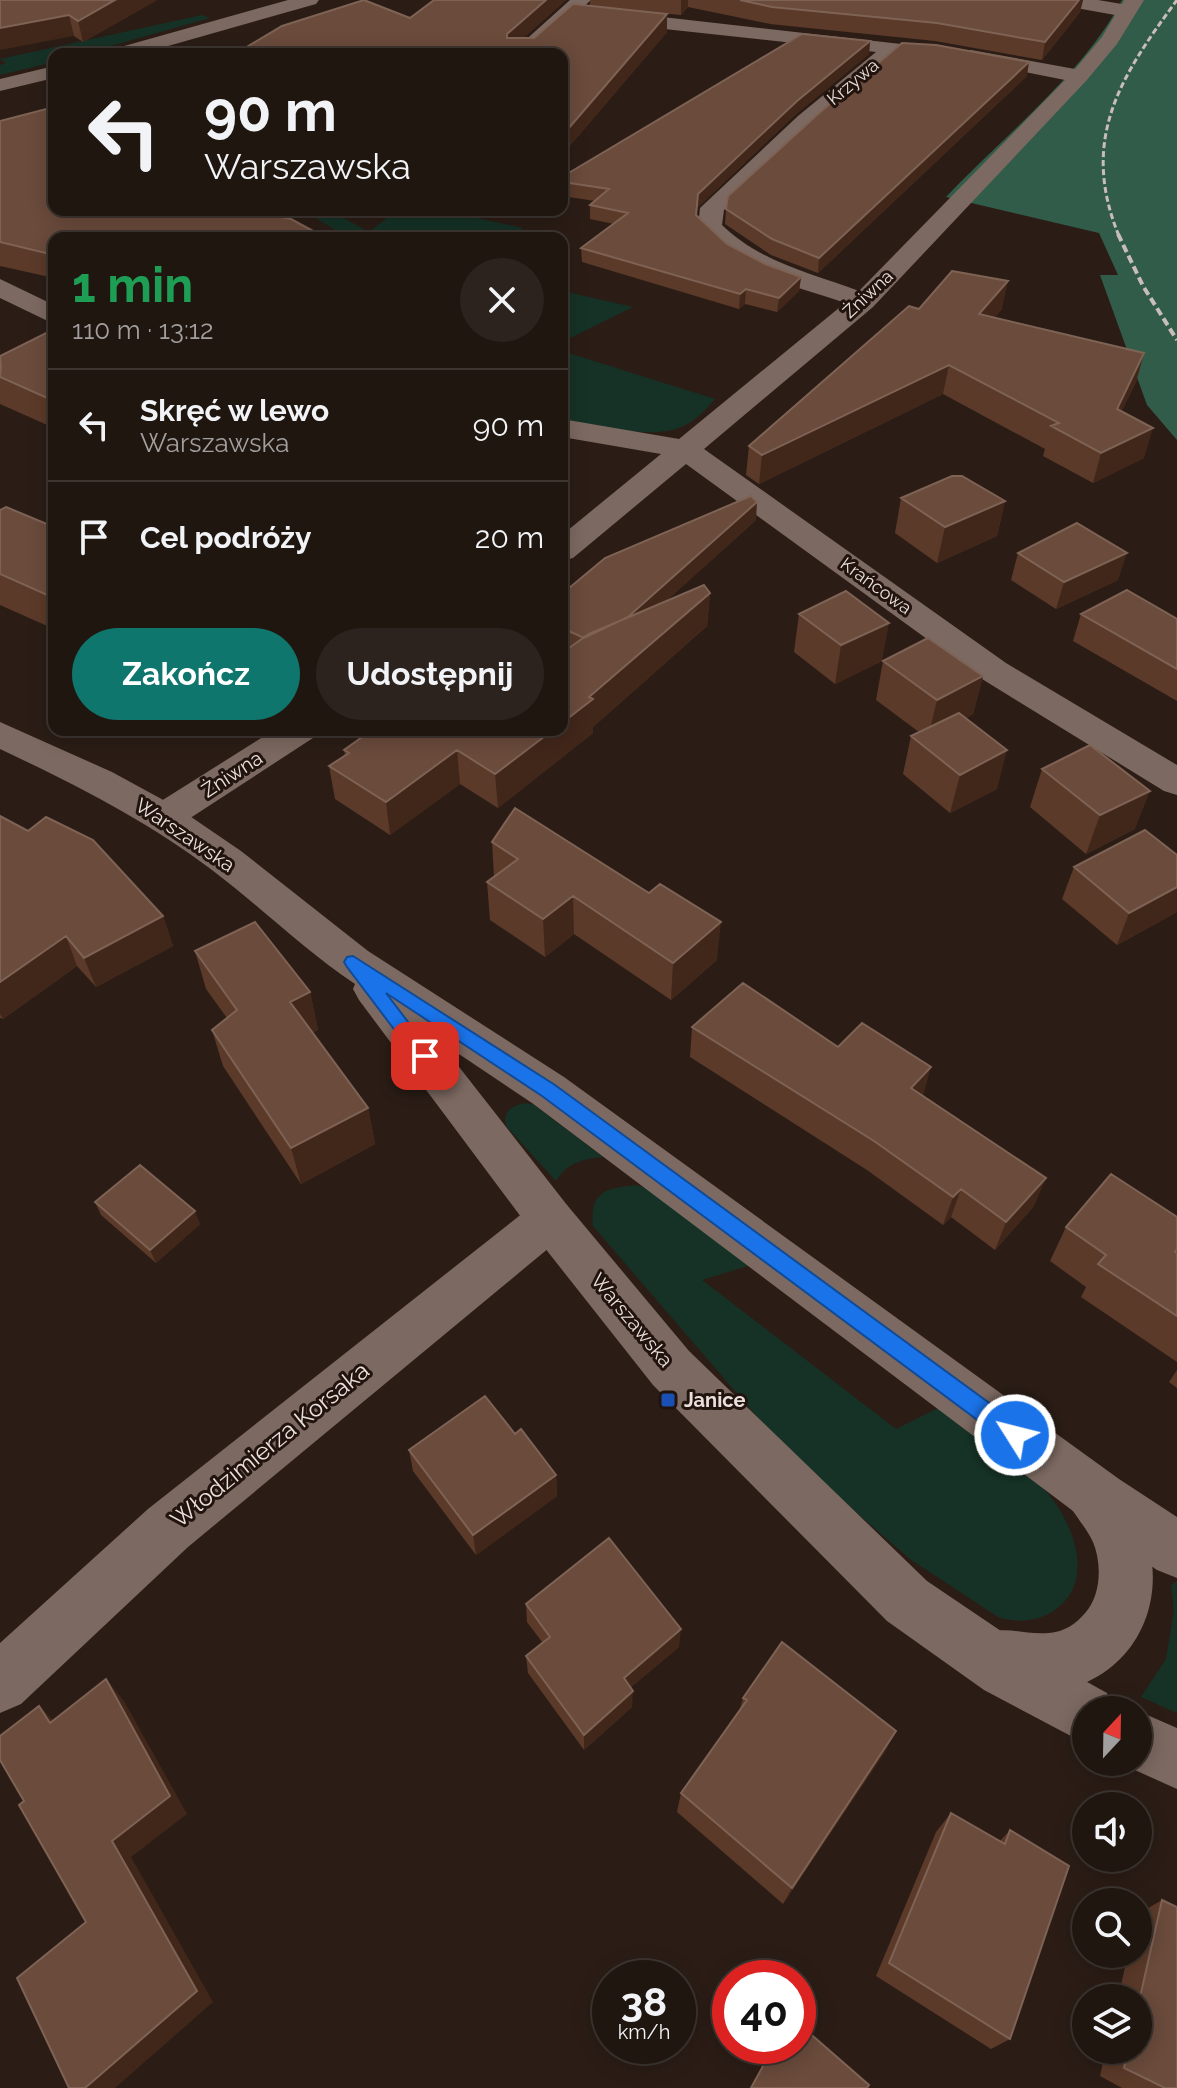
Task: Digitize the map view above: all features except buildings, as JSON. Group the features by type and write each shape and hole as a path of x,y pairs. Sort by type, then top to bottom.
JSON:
{"street":[{"path":"138,48 309,0"},
{"path":"1065,0 1131,6"},
{"path":"527,48 574,6"},
{"name":"Krzywa","path":"574,6 894,48"},
{"name":"Żniwna","path":"568,546 864,301 1078,76 1110,40 1131,6"},
{"path":"894,48 921,49"},
{"name":"Krzywa","path":"864,301 752,261 732,249 710,227 712,208 806,121 894,48"},
{"path":"950,52 1078,76"},
{"path":"0,85 48,73"},
{"path":"0,287 48,313"},
{"name":"Krańcowa","path":"568,429 685,449 994,671 1177,782"},
{"name":"Warszawska","path":"0,734 99,781 164,817 227,861 353,962 548,1090 1064,1471 1177,1550"},
{"name":"Żniwna","path":"164,817 291,736"},
{"name":"Warszawska","path":"353,962 550,1219 671,1368 907,1601 1005,1669 1072,1706"},
{"name":"Włodzimierza Korsaka","path":"0,1683 168,1528 550,1219"},
{"name":"Warszawska","path":"956,1635 984,1653 1015,1663 1046,1665 1074,1659 1098,1644 1116,1623 1126,1596 1127,1569 1121,1541 1107,1514 1088,1490 1064,1471"},
{"path":"1152,1747 1177,1759"}],"green space":[{"path":"1122,0 1177,0 1177,440 1147,405 1100,275 1118,275 1099,233 946,197 1065,78 1106,27"},
{"path":"202,15 210,18 103,48 50,48"},
{"path":"48,49 48,63 0,75 0,65 6,63 0,59"},
{"path":"312,216 340,216 369,232 339,232"},
{"path":"389,216 468,216 523,228 518,232 369,232"},
{"path":"568,292 633,307 568,339"},
{"path":"568,353 715,399 691,422 669,431 639,432 568,422"},
{"path":"526,1103 534,1105 603,1157 576,1163 556,1181 507,1127 505,1117 509,1110"},
{"path":"636,1185 648,1189 751,1265 702,1280 896,1429 942,1406 1043,1488 1062,1514 1075,1545 1076,1578 1071,1592 1061,1605 1047,1615 1031,1620 998,1617 910,1559 791,1456 593,1226 594,1205 602,1194"},
{"path":"1177,1581 1177,1713 1152,1702 1152,1696 1142,1696 1166,1659 1174,1610 1171,1585"}],"railway":[{"path":"1119,236 1108,201 1103,169 1105,139 1112,110 1123,82 1177,0"},
{"path":"1118,234 1143,286 1177,340"}],"place":[{"name":"Janice","path":"668,1400"}],"route":[{"path":"425,1056 353,962 548,1090 1015,1435"}]}
